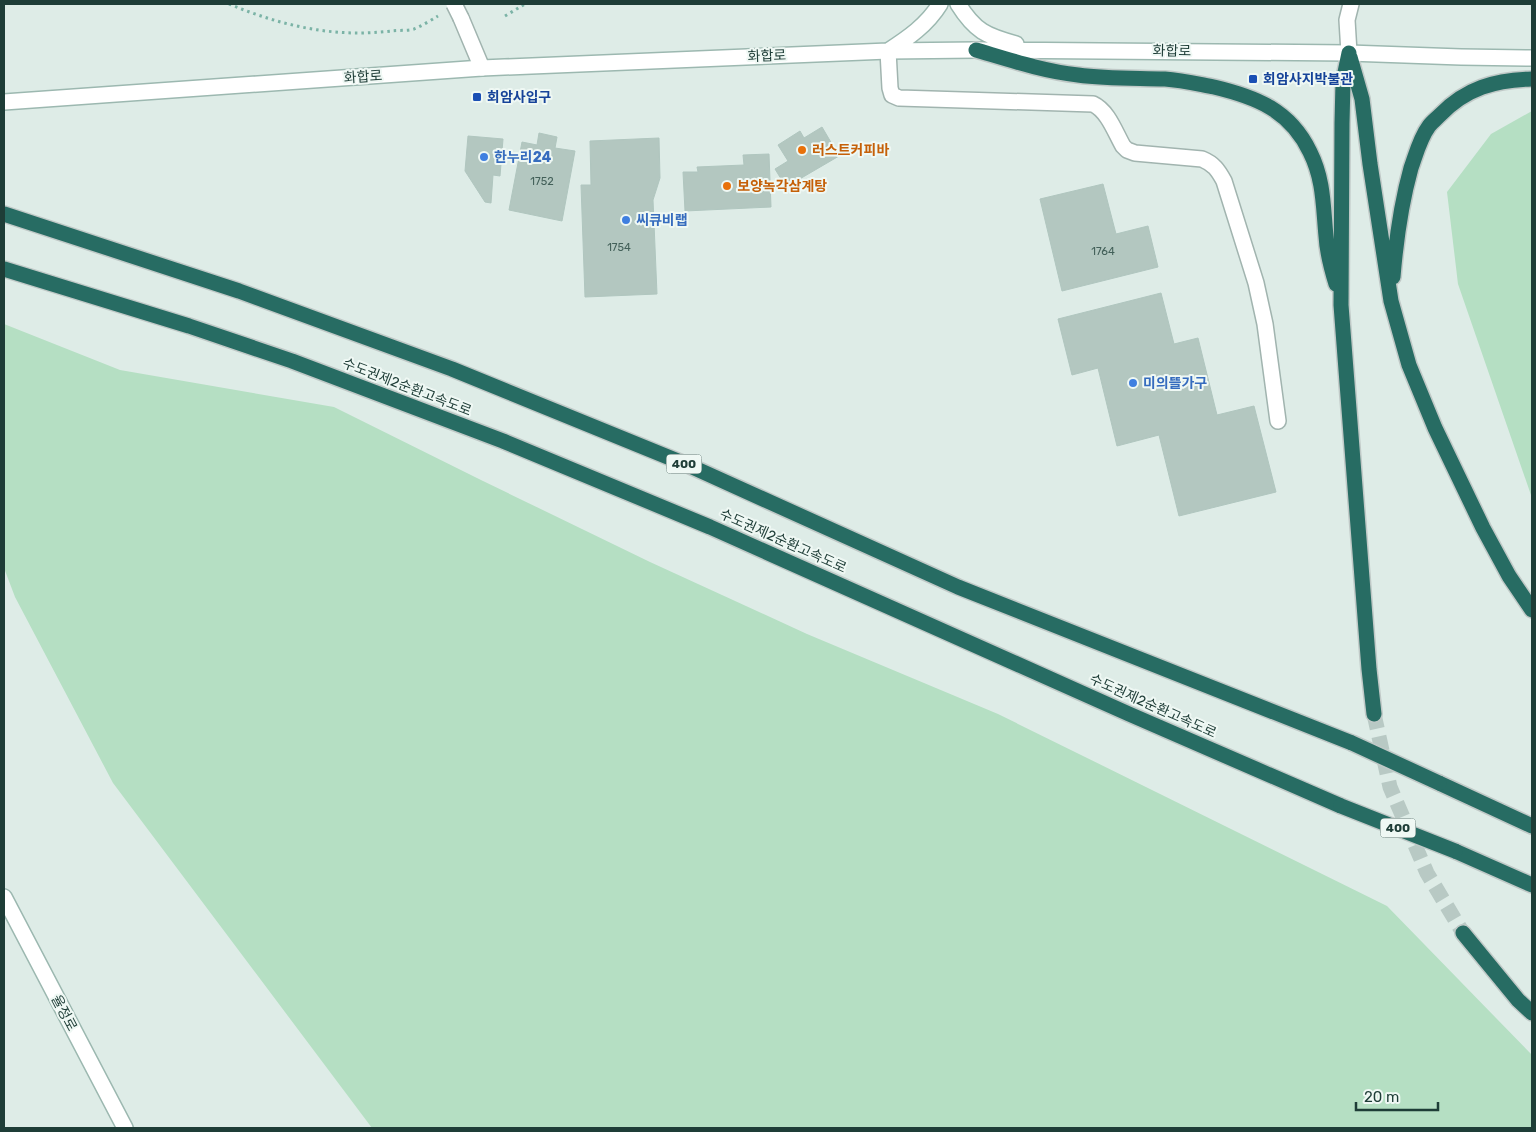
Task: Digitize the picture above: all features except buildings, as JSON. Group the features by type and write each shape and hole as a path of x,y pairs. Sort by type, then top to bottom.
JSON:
{"highway":[{"path":"976,50 1032,67 1061,72 1081,75 1168,79 1201,84 1231,91 1273,108 1287,119 1300,134 1310,153 1318,175 1324,198 1329,258 1341,305"},
{"path":"1349,53 1362,100 1370,164 1392,301 1409,364 1434,428 1483,528 1509,576 1532,610"},
{"path":"1349,53 1344,82 1342,123 1341,305 1374,714"},
{"path":"1392,301 1395,251 1405,189 1417,150 1429,126 1448,106 1462,96 1481,87 1497,82 1532,79"},
{"name":"400","path":"4,214 239,291 452,369 690,466 958,587 1352,743 1532,826"},
{"name":"수도권제2순환고속도로","path":"4,269 189,326 292,361 503,441 710,527 1129,714 1341,806 1455,850 1532,885"},
{"path":"1463,933 1518,1000 1532,1013"}],"main road":[{"path":"454,4 482,68"},
{"path":"940,4 923,26 888,51 892,95 899,98 1093,104 1104,112 1127,150 1135,153 1202,159 1218,169 1224,180 1254,275 1264,324 1278,421"},
{"path":"958,4 970,22 988,36 1036,50"},
{"path":"1349,53 1347,20 1351,4"},
{"name":"화합로","path":"4,102 482,68 888,51 1036,50 1349,53 1532,58"},
{"name":"율정로","path":"4,897 125,1128"}],"path":[{"path":"229,4 251,13 307,29 339,34 378,33 414,29 439,16"},
{"path":"505,16 525,4"}],"green space":[{"path":"1532,111 1532,498 1458,284 1447,192 1491,134"},
{"path":"4,324 120,370 334,407 650,562 807,634 998,714 1387,906 1532,1055 1532,1128 372,1128 113,783 15,597 4,568"}],"tunnel":[{"path":"1374,714 1390,787 1427,873 1463,933"}],"place":[{"name":"회암사지박불관","path":"1253,79"},
{"name":"회암사입구","path":"477,97"},
{"name":"러스트커피바","path":"802,150"},
{"name":"한누리24","path":"484,157"},
{"name":"보양녹각삼계탕","path":"727,186"},
{"name":"씨큐비랩","path":"626,220"},
{"name":"미의뜰가구","path":"1133,383"}]}
